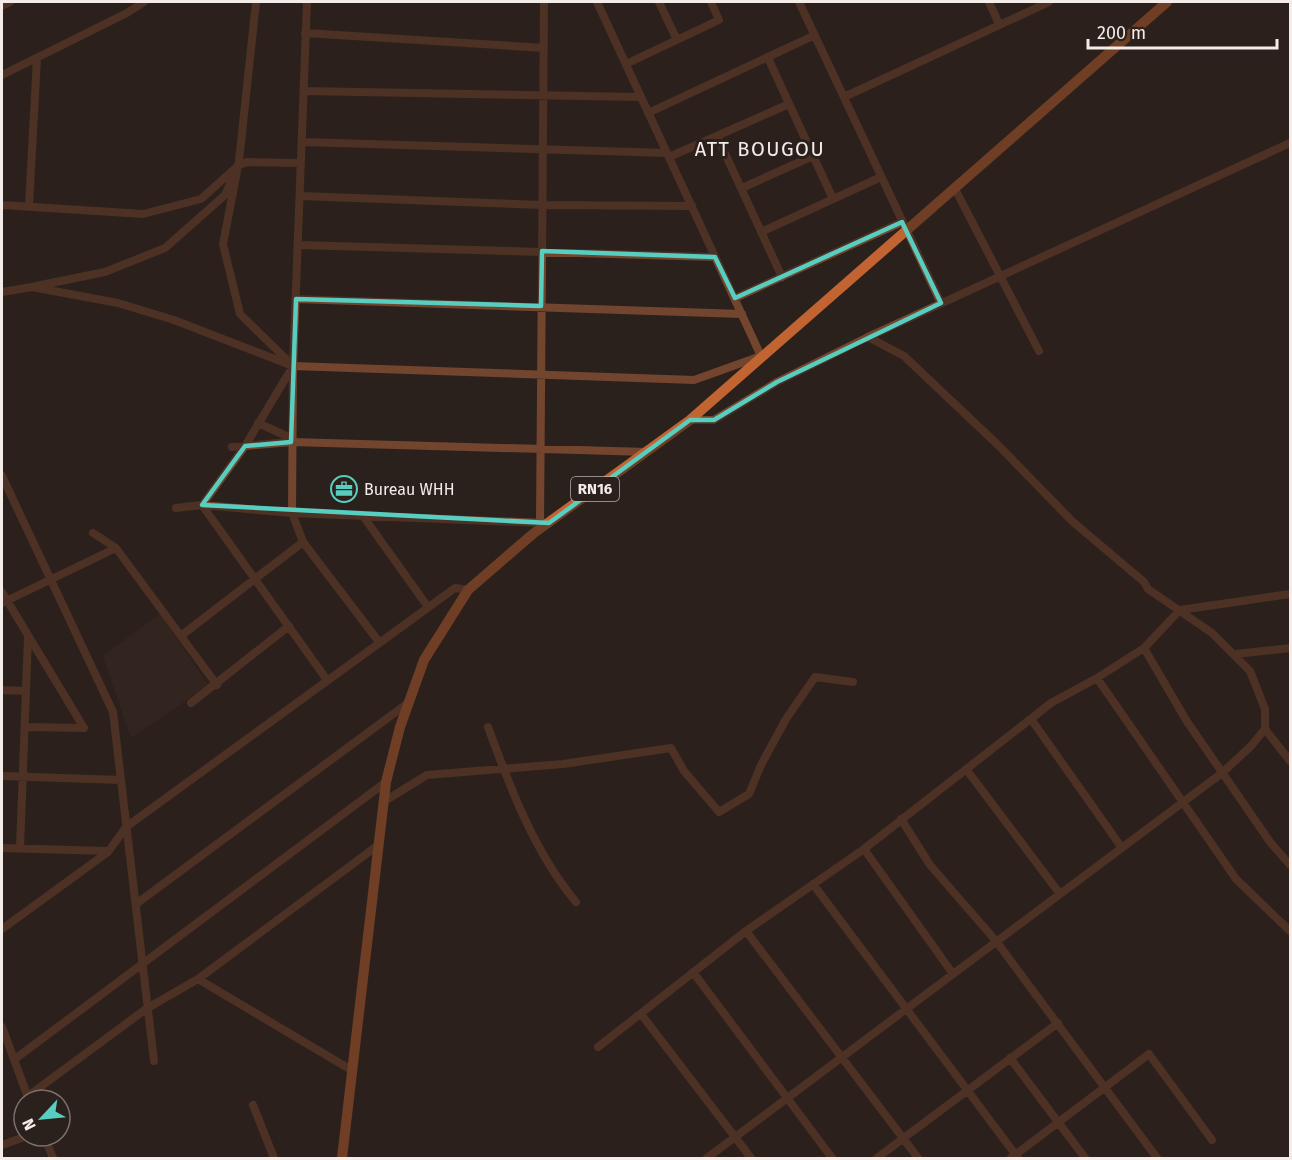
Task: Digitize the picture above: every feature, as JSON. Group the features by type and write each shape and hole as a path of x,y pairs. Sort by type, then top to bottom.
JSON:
{"main road":[{"name":"RN16","path":"342,1158 386,782 408,703 423,660 468,590 544,523 690,420 904,226 954,187 1167,2"}],"street":[{"path":"2,6 10,2"},
{"path":"2,75 144,2"},
{"path":"256,2 238,165 223,244 232,291 240,314 293,366"},
{"path":"307,2 293,366 292,513 303,542 379,642"},
{"path":"176,508 202,504 292,513 544,523 540,449 544,2"},
{"path":"32,287 118,303 174,320 293,366 694,380 761,356 597,2"},
{"path":"659,2 677,40"},
{"path":"626,64 719,20 711,2"},
{"path":"799,2 940,303"},
{"path":"989,2 999,24"},
{"path":"844,97 1049,2"},
{"path":"305,33 544,48"},
{"path":"648,113 815,35"},
{"path":"768,57 834,199"},
{"path":"29,205 37,59"},
{"path":"304,91 641,97"},
{"path":"302,142 668,155 789,104"},
{"path":"717,136 782,277"},
{"path":"690,420 714,420 777,382 868,337 1290,143"},
{"path":"741,188 813,156"},
{"path":"2,205 143,214 201,199 238,165 247,162 301,163"},
{"path":"2,292 105,272 165,249 225,195 238,165"},
{"path":"761,232 881,177"},
{"path":"954,187 1038,351"},
{"path":"300,196 542,205 692,206"},
{"path":"735,298 904,226"},
{"path":"298,245 715,257"},
{"path":"296,299 742,314"},
{"path":"707,1158 786,1096 843,1056 1222,772 1251,747 1265,729 1265,709 1257,685 1250,671 1236,654 1180,610 1148,589 1144,582 1072,521 998,445 904,356 868,337"},
{"path":"202,504 245,446 293,366"},
{"path":"258,423 291,440"},
{"path":"232,447 291,440 646,452"},
{"path":"2,476 113,712 143,964 146,1009 154,1060"},
{"path":"202,504 327,680"},
{"path":"363,516 428,607"},
{"path":"93,533 116,548 217,684"},
{"path":"182,635 303,542"},
{"path":"25,727 84,728 3,599 51,581 116,548"},
{"path":"2,928 108,852 126,827 379,642 455,588 468,590"},
{"path":"598,1047 746,931 864,849 1051,703 1097,678 1144,648 1180,610 1290,594"},
{"path":"191,703 289,626"},
{"path":"20,848 28,637"},
{"path":"1144,648 1186,720 1270,842 1290,865"},
{"path":"1236,654 1290,648"},
{"path":"383,802 427,775 506,770 595,760 671,748 684,771 719,812 749,794 761,765 786,719 815,677 853,682"},
{"path":"1097,678 1236,879 1290,931"},
{"path":"2,690 26,691"},
{"path":"136,904 408,703"},
{"path":"1031,719 1122,848"},
{"path":"488,727 534,838 559,882 576,902"},
{"path":"1265,729 1290,760"},
{"path":"966,769 1060,894"},
{"path":"2,776 121,780"},
{"path":"15,1059 386,782"},
{"path":"902,819 930,865 996,941 1158,1158"},
{"path":"42,1088 146,1009 198,979 377,846"},
{"path":"2,848 108,852"},
{"path":"864,849 953,974"},
{"path":"813,884 968,1089 1015,1157 1058,1121 1106,1088 1149,1054 1212,1140"},
{"path":"746,931 843,1056 918,1158"},
{"path":"693,972 832,1158"},
{"path":"198,979 353,1071"},
{"path":"641,1014 751,1158"},
{"path":"877,1158 1058,1023"},
{"path":"2,1028 25,1088"},
{"path":"1010,1058 1085,1158"},
{"path":"253,1105 274,1158"}],"highlighted area":[{"path":"902,222 941,303 777,382 714,420 690,420 549,523 202,505 245,446 291,442 296,299 541,306 542,251 715,257 735,298"}],"shaded area":[{"path":"160,614 208,685 131,738 103,656"}],"place":[{"name":"Bureau WHH","path":"344,489"}],"district":[{"name":"ATT BOUGOU","path":"760,149"}]}
